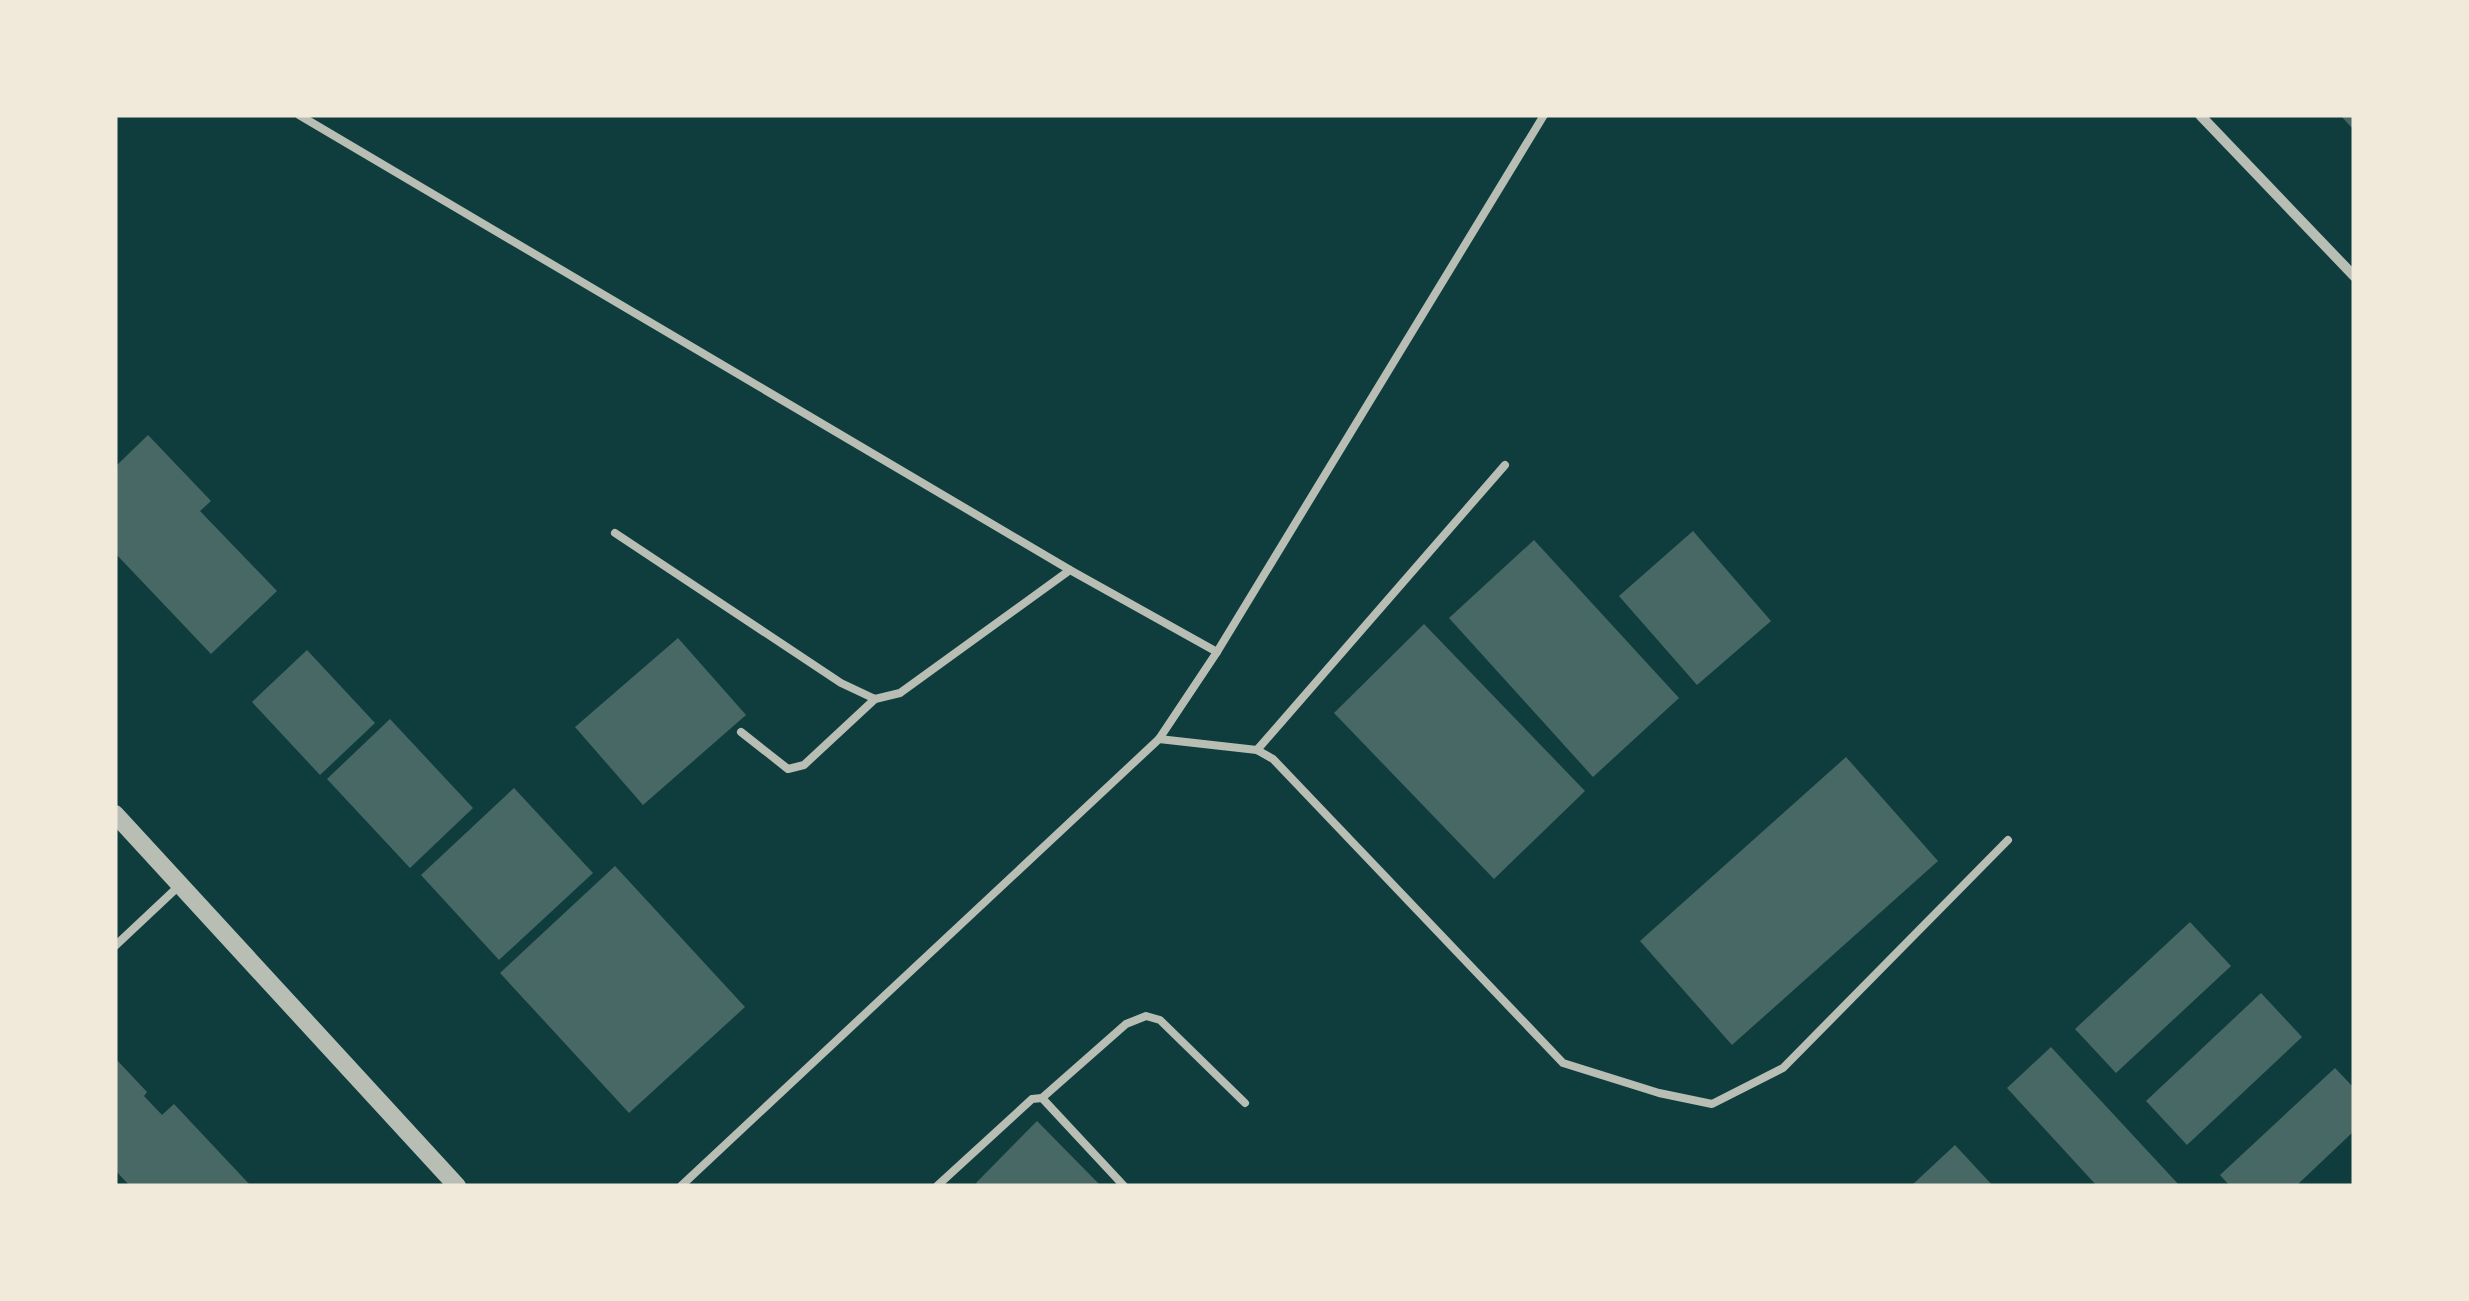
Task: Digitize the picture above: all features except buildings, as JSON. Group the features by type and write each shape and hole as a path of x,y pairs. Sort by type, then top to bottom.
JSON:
{"street":[{"path":"2200,115 2354,276"},
{"path":"115,814 457,1186"}],"lane":[{"path":"299,115 1070,570 1217,652"},
{"path":"682,1186 1159,739 1217,652 1544,115"},
{"path":"1257,750 1506,465"},
{"path":"615,533 841,683 875,699"},
{"path":"741,732 788,769 804,766 875,699 900,693 1070,570"},
{"path":"1159,739 1257,750 1273,759 1563,1063 1659,1093 1712,1104 1783,1068 2008,840"},
{"path":"115,946 180,884"},
{"path":"937,1186 1032,1099 1042,1098 1126,1024 1146,1016 1160,1020 1245,1103"},
{"path":"1042,1098 1124,1186"}]}
